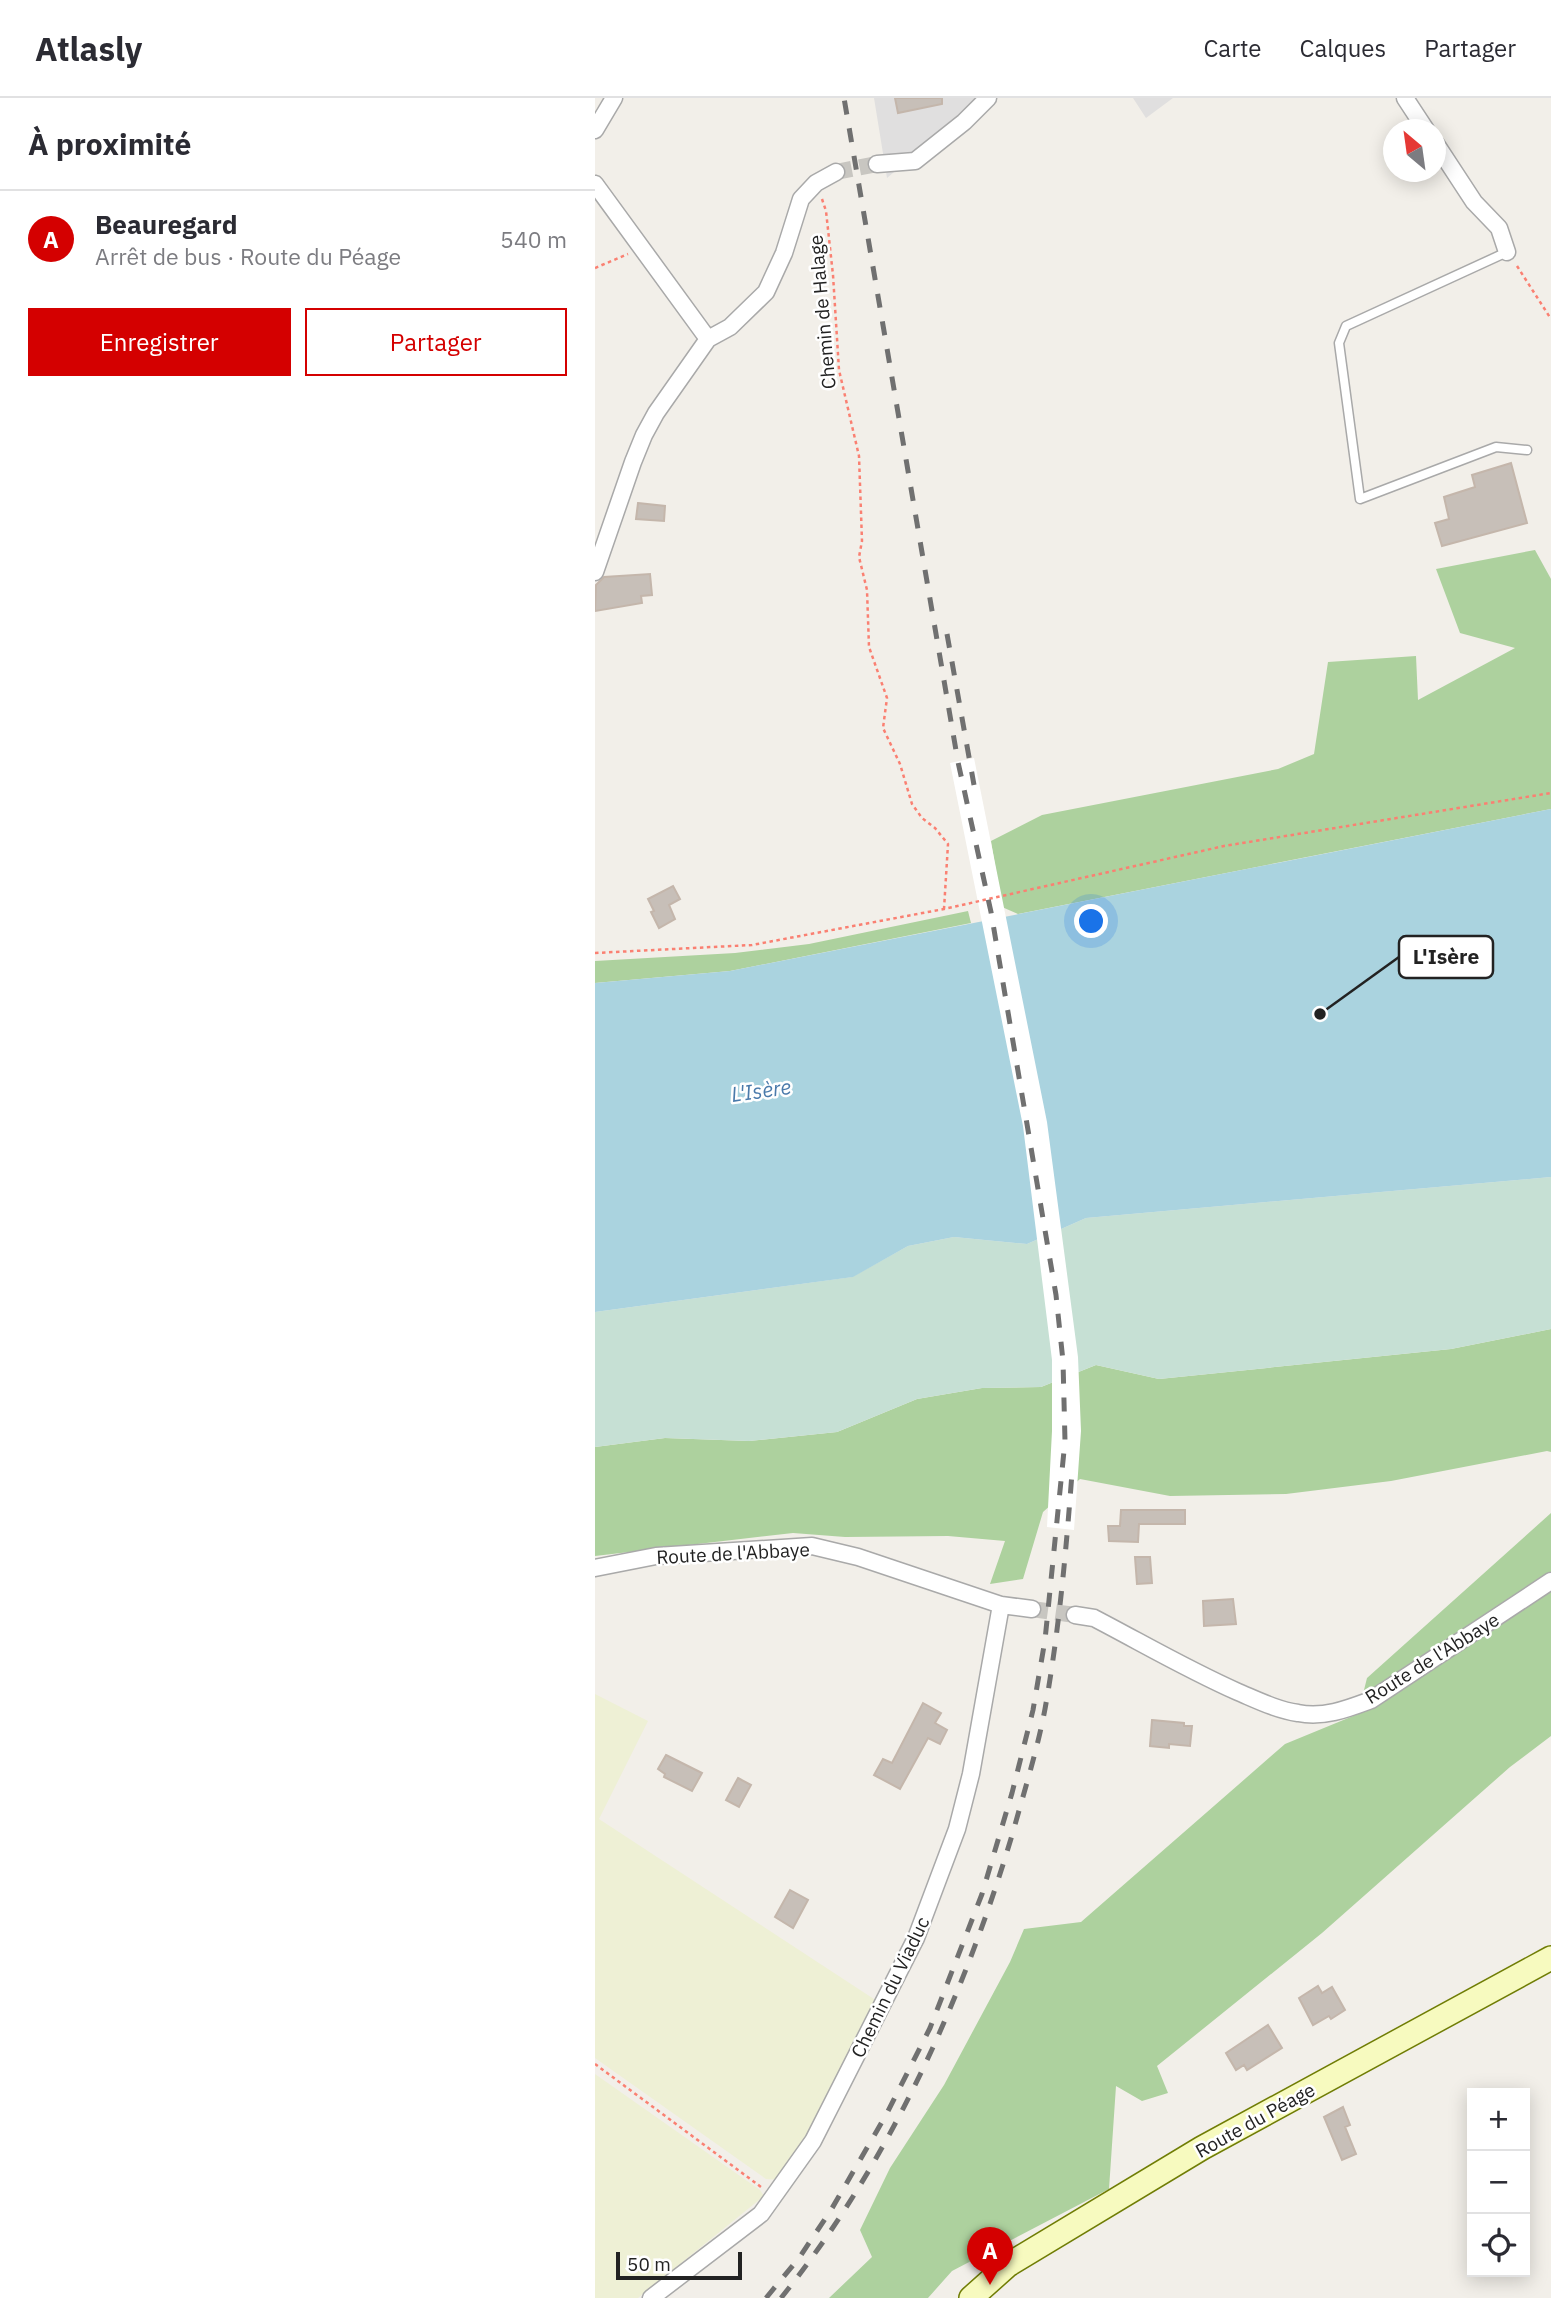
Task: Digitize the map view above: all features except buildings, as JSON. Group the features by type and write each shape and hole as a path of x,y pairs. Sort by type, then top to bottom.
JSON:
{"street":[{"path":"595,130 614,98"},
{"path":"877,164 915,161 964,122 988,98"},
{"path":"1405,98 1419,119"},
{"path":"1446,159 1474,202 1499,228 1507,251"},
{"path":"595,572 644,435 656,413 708,340 730,327 766,292 784,253 796,209 807,190 837,172"},
{"path":"595,184 708,340"},
{"name":"Route de l'Abbaye","path":"595,1568 656,1556 812,1546 858,1557 1001,1605 1032,1609"},
{"name":"Route de l'Abbaye","path":"1075,1615 1094,1618 1205,1677 1265,1704 1298,1714 1318,1714 1338,1712 1371,1700 1551,1581"},
{"name":"Chemin du Viaduc","path":"650,2298 761,2214 775,2197 813,2141 916,1938 957,1829 971,1774 1001,1605"},
{"name":"Route du Péage","path":"983,2293 1008,2265 1202,2148 1551,1958"}],"lane":[{"path":"1507,251 1346,326 1339,342 1360,499 1496,447 1527,450"}],"path":[{"name":"Chemin de Halage","path":"816,183 826,211 839,370 859,456 862,541 859,557 867,590 869,647 887,698 883,728 900,764 912,804 948,844 944,909"},
{"path":"595,268 641,248"},
{"path":"1507,251 1551,318"},
{"path":"595,953 752,945 944,909 1224,846 1551,793"},
{"path":"595,2064 775,2197"}],"shaded area":[{"path":"874,98 981,98 887,178"},
{"path":"1133,98 1173,98 1146,118"}],"green space":[{"path":"1535,550 1551,579 1551,809 1018,914 1002,907 991,841 1042,815 1278,769 1314,754 1328,662 1416,656 1418,700 1515,648 1460,633 1436,569"},
{"path":"968,911 971,923 730,971 595,983 595,961 735,953 809,944"},
{"path":"1551,1177 1551,1329 1451,1349 1159,1379 1096,1365 1041,1387 982,1388 917,1399 837,1432 749,1441 665,1438 595,1447 595,1312 852,1277 908,1246 954,1237 1027,1244 1086,1218"},
{"path":"1551,1329 1551,1452 1391,1481 1286,1494 1170,1496 1080,1479 1043,1512 1023,1579 990,1584 1005,1541 948,1536 845,1537 793,1533 595,1556 595,1447 665,1438 749,1441 837,1432 917,1399 982,1388 1041,1387 1096,1365 1159,1379 1451,1349"},
{"path":"1551,1513 1551,1736 1510,1767 1322,1933 1157,2066 1168,2093 1142,2101 1116,2086 1109,2189 952,2271 928,2298 829,2298 872,2257 860,2230 890,2168 944,2085 1010,1962 1024,1929 1081,1922 1285,1744 1358,1714 1367,1678"},
{"path":"595,1694 648,1721 599,1819 880,2003 781,2180 766,2179 595,2058"},
{"path":"595,2074 760,2190 764,2196 638,2298 595,2298"}],"water":[{"path":"1551,809 1551,1177 1086,1218 1027,1244 954,1237 908,1246 853,1277 595,1312 595,983 730,971"}],"pier":[{"path":"974,758 1047,1122 1078,1357 1081,1431 1074,1530 1047,1527 1052,1431 1052,1360 1023,1126 950,763"}],"tunnel":[{"path":"836,172 877,164"},
{"path":"1032,1609 1075,1615"}],"railway":[{"path":"766,2298 799,2258 831,2210 886,2115 930,2028 982,1894 1033,1710 1045,1640 1065,1441 1063,1361 1056,1295 991,912 958,762 844,98"},
{"path":"947,634 974,785"},
{"path":"781,2298 856,2192 889,2135 947,2017 993,1894 1026,1787 1045,1709 1062,1591 1072,1473"}],"place":[{"name":"L'Isère","path":"1320,1014"},
{"name":"Beauregard","path":"990,2285"}]}
